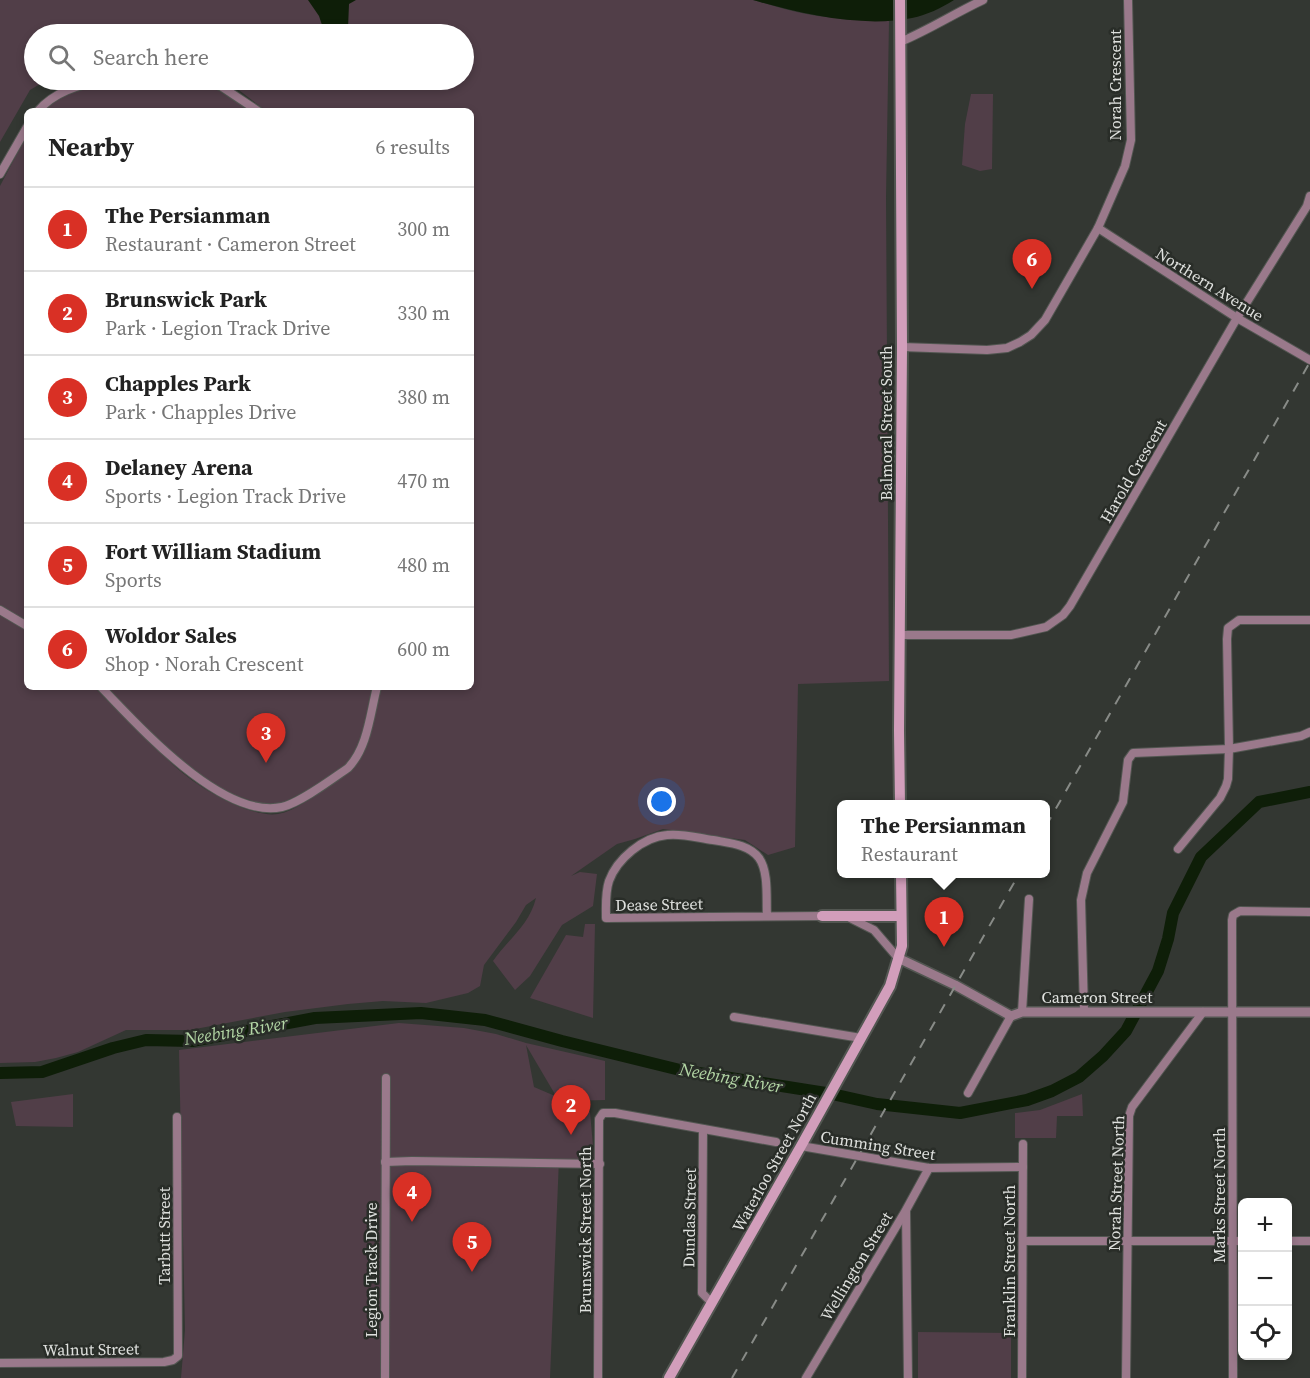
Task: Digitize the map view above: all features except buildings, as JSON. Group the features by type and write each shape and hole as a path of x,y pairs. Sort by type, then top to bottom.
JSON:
{"main road":[{"name":"Balmoral Street South","path":"900,0 902,347 900,800"},
{"path":"898,958 902,946 901,878"},
{"path":"822,916 901,916"},
{"name":"Waterloo Street North","path":"669,1378 890,986 898,958"}],"street":[{"path":"900,42 920,34 983,0"},
{"name":"Norah Crescent","path":"902,347 987,350 1007,348 1031,335 1045,320 1098,228 1125,166 1131,140 1128,0"},
{"path":"41,108 48,100 67,90"},
{"path":"226,90 254,108"},
{"path":"0,174 24,132"},
{"name":"Harold Crescent","path":"900,635 1011,635 1046,627 1063,615 1237,318 1307,206 1310,196"},
{"name":"Northern Avenue","path":"1098,228 1237,318 1310,360"},
{"path":"0,610 24,624"},
{"path":"1178,849 1220,798 1229,774 1228,628 1239,620 1310,620"},
{"path":"104,690 180,764 200,780 234,799 267,809 295,802 352,764 362,745 376,690"},
{"path":"1084,1011 1081,900 1087,873 1123,802 1128,760 1133,753 1229,750 1301,736 1310,732"},
{"name":"Dease Street","path":"766,916 763,866 756,854 736,844 667,835 650,840 625,856 609,881 606,918 766,916 850,918 874,930 898,958"},
{"path":"1022,1012 1029,899"},
{"path":"1232,1012 1233,915 1240,911 1310,912"},
{"path":"898,958 1011,1016 968,1093"},
{"name":"Cameron Street","path":"1011,1016 1022,1012 1084,1011 1310,1012"},
{"name":"Norah Street North","path":"1126,1378 1129,1116 1132,1107 1203,1012"},
{"name":"Marks Street North","path":"1232,1012 1233,1378"},
{"path":"734,1017 861,1038"},
{"name":"Legion Track Drive","path":"385,1378 386,1078"},
{"name":"Brunswick Street North","path":"598,1378 599,1119 603,1113 615,1113 703,1129"},
{"name":"Tarbutt Street","path":"177,1117 178,1354"},
{"path":"703,1129 776,1142"},
{"name":"Dundas Street","path":"703,1129 702,1293 712,1303"},
{"name":"Franklin Street North","path":"1022,1378 1023,1144"},
{"name":"Cumming Street","path":"801,1146 929,1168 1023,1167"},
{"path":"385,1162 600,1164"},
{"name":"Wellington Street","path":"808,1376 929,1168"},
{"path":"906,1210 908,1378"},
{"path":"1023,1241 1238,1241"},
{"path":"1292,1241 1310,1241"},
{"name":"Walnut Street","path":"0,1363 164,1362 173,1360 178,1354"}],"shaded area":[{"path":"0,0 753,0 818,16 889,21 886,197 889,681 798,684 795,847 768,855 745,840 663,829 617,844 571,876 580,872 597,874 593,906 562,925 530,976 515,990 493,961 528,917 536,898 526,905 484,965 480,986 468,993 426,1003 383,1001 285,1012 190,1030 126,1030 78,1052 56,1058 35,1062 0,1063 0,615 24,628 24,690 97,690 121,714 101,690 371,690 362,735 357,750 350,760 316,786 275,805 261,804 213,785 176,755 160,750 181,772 213,794 248,810 264,814 278,814 297,807 344,776 355,766 370,735 380,690 474,690 474,108 262,108 239,90 474,90 474,24 24,24 24,90 30,90 0,142"},
{"path":"308,0 356,0 349,4 348,24 322,24"},
{"path":"753,0 954,0 918,17 873,21 832,18"},
{"path":"76,90 217,90 246,108 45,108 52,100"},
{"path":"971,94 993,94 992,169 980,171 962,165 965,124"},
{"path":"24,141 24,623 0,606 0,186"},
{"path":"585,924 595,924 593,1018 530,998 566,935 583,937"},
{"path":"399,1023 464,1028 605,1061 605,1100 567,1101 590,1112 594,1157 591,1160 559,1159 550,1378 181,1378 185,1330 179,1050","holes":["526,1045 556,1096 534,1087"]},
{"path":"73,1094 73,1127 16,1126 11,1102"},
{"path":"1082,1094 1083,1116 1057,1116 1056,1138 1015,1138 1015,1113 1040,1110"},
{"path":"918,1332 1011,1333 1011,1378 918,1378"}],"waterway":[{"name":"Neebing River","path":"0,1073 42,1072 113,1048 146,1040 192,1041 315,1018 421,1013 485,1020 680,1070 832,1094 877,1104 960,1113 1027,1100 1052,1091 1079,1077 1126,1031 1158,971 1173,913 1201,857 1259,802 1310,792"}],"railway":[{"path":"1050,819 1310,362"},
{"path":"732,1378 1017,878"}],"place":[{"name":"Woldor Sales","path":"1032,289"},
{"name":"Chapples Park","path":"266,763"},
{"name":"The Persianman","path":"944,947"},
{"name":"Brunswick Park","path":"571,1135"},
{"name":"Delaney Arena","path":"412,1222"},
{"name":"Fort William Stadium","path":"472,1272"}]}
